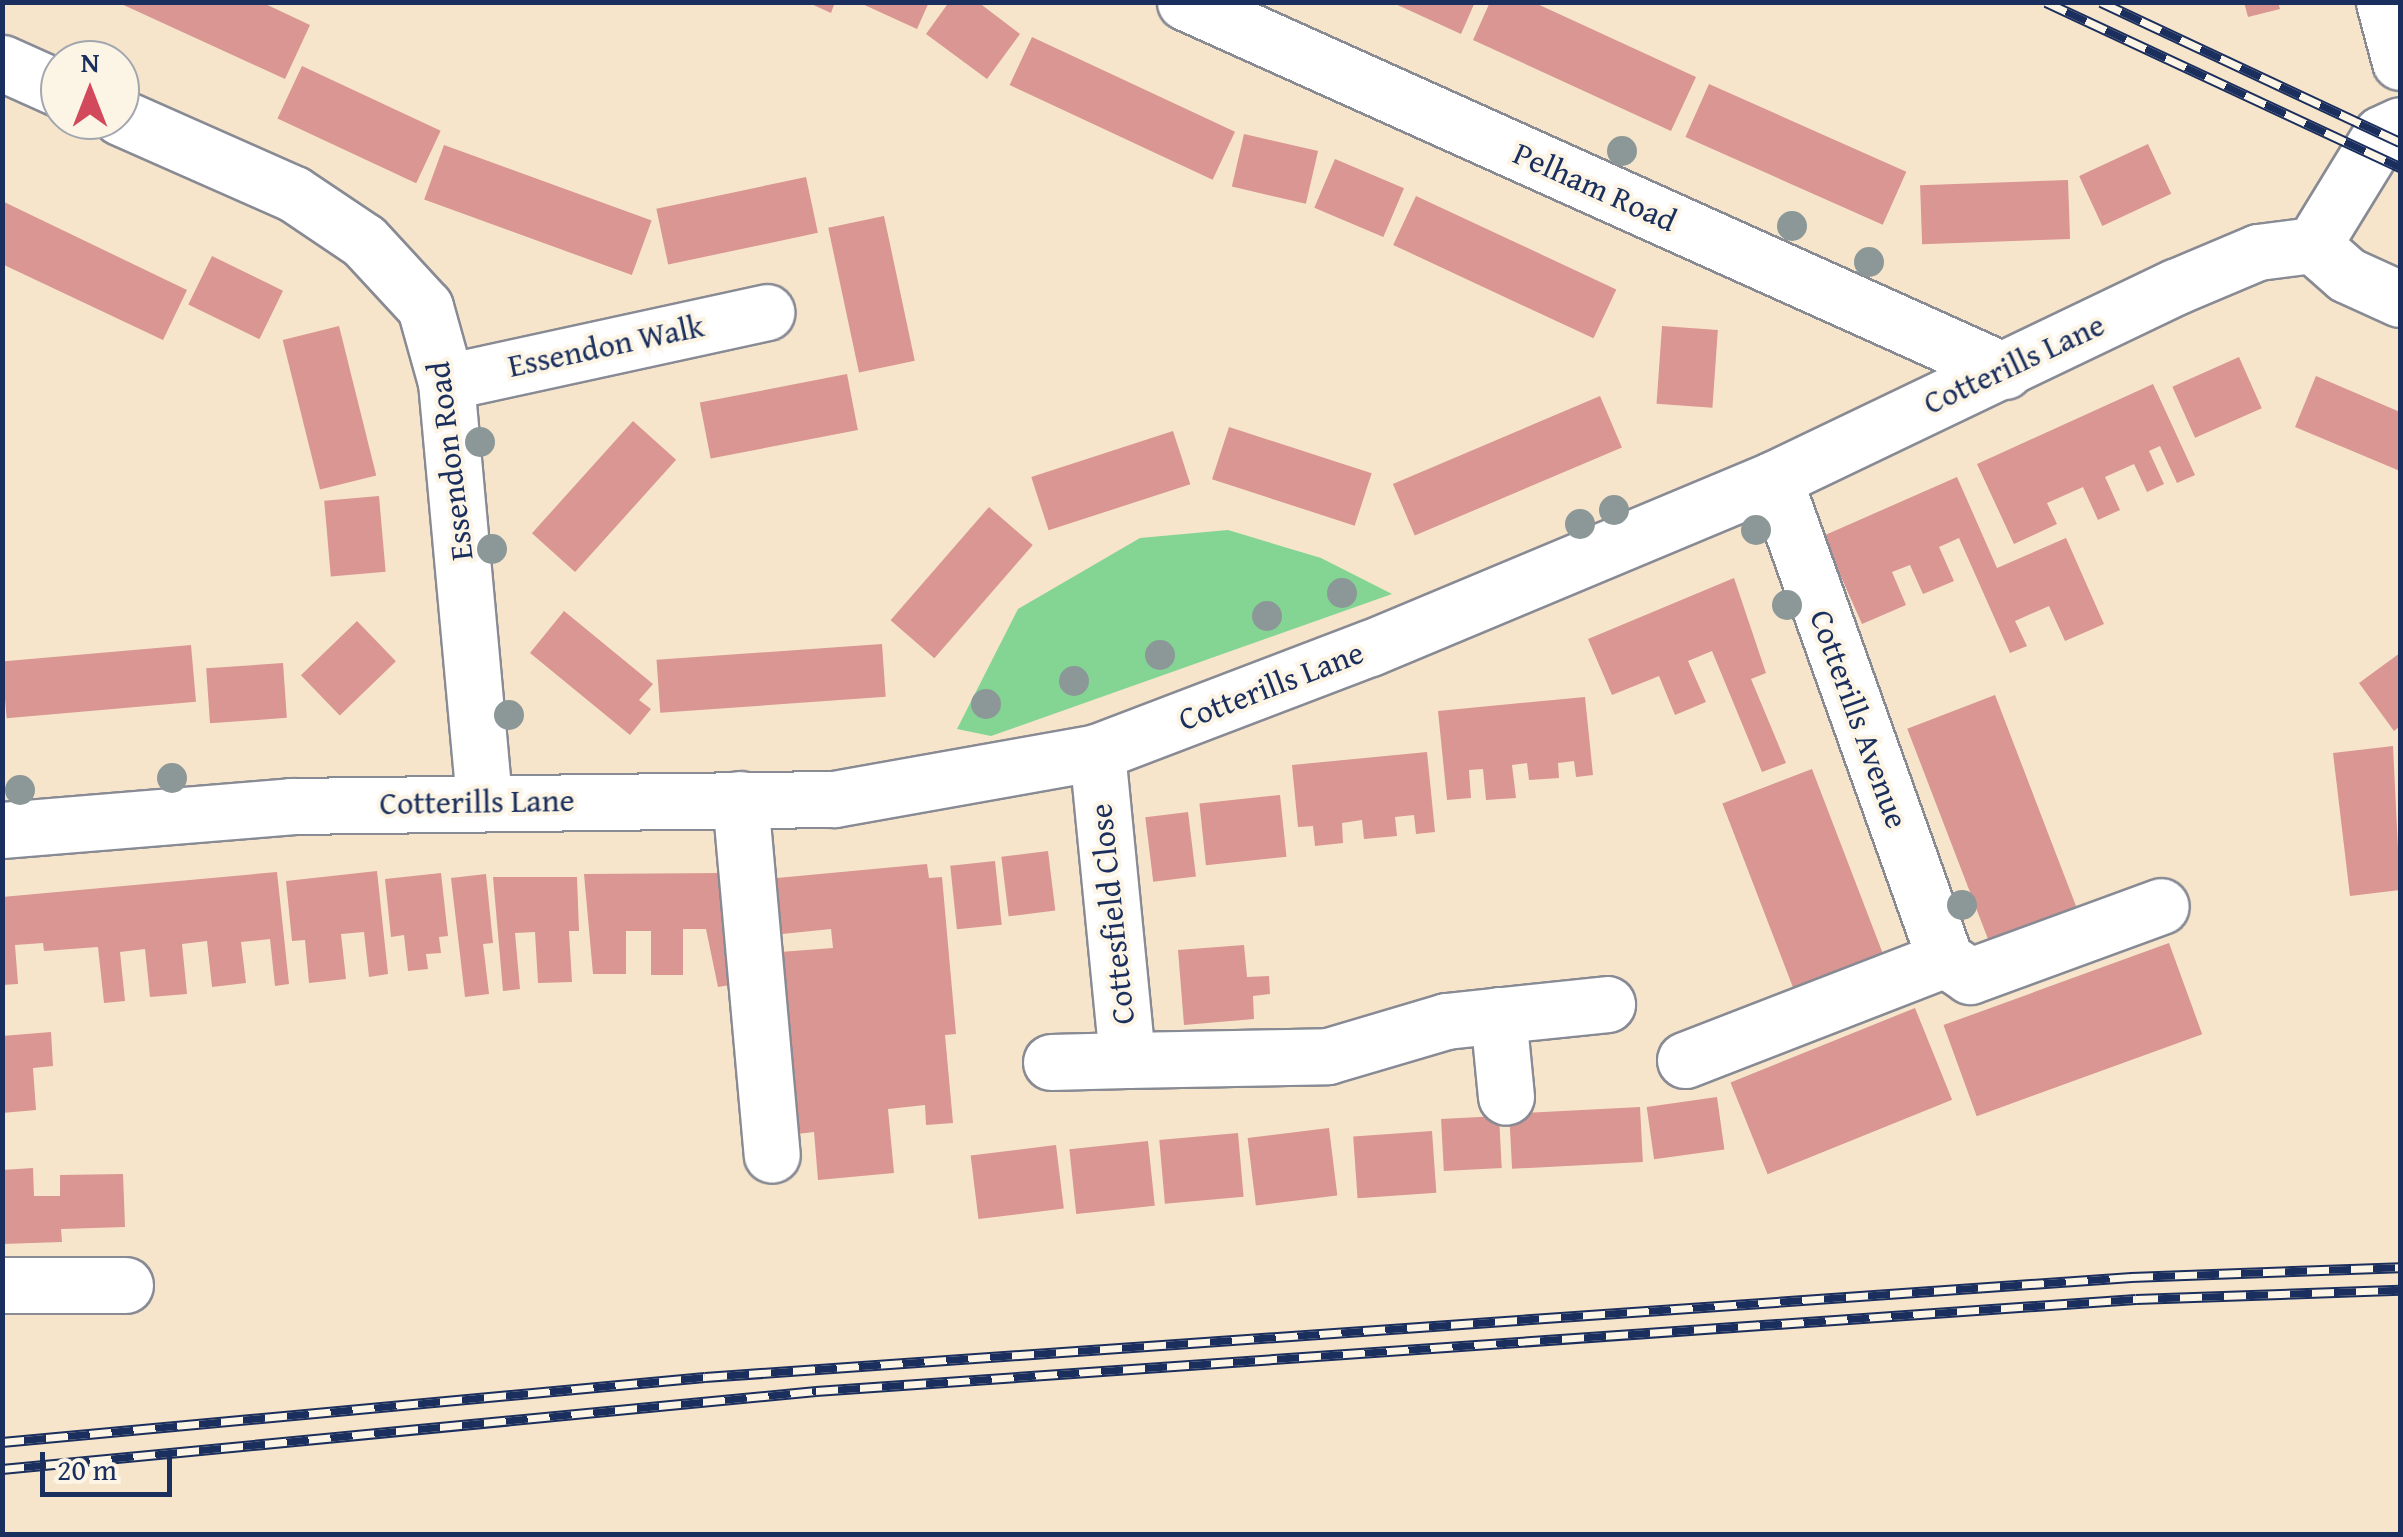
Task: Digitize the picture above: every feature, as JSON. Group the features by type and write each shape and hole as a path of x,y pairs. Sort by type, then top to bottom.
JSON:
{"street":[{"name":"Pelham Road","path":"1185,2 2006,371"},
{"path":"2384,2 2400,62"},
{"path":"2,63 40,81"},
{"path":"2400,125 2381,134 2313,244 2348,275 2400,299"},
{"name":"Essendon Road","path":"140,126 294,194 364,241 425,307 446,382 484,800"},
{"name":"Cotterills Lane","path":"2,830 290,806 484,800 834,799 1097,752 1370,648 1774,479 2258,252 2313,244"},
{"name":"Essendon Walk","path":"446,382 766,312"},
{"name":"Cotterills Avenue","path":"1774,479 1945,959"},
{"name":"Cottesfield Close","path":"1097,752 1114,974 1128,1060 1328,1056 1446,1021 1607,1004"},
{"path":"740,799 772,1155"},
{"path":"1686,1060 1945,959 1970,976 2161,906"},
{"path":"1498,1015 1506,1097"},
{"path":"1052,1062 1128,1060"},
{"path":"2,1284 125,1284"}],"green space":[{"path":"1228,530 1321,558 1392,594 991,736 957,729 1018,609 1140,538"}],"building":[{"path":"117,2 261,2 310,25 285,79"},
{"path":"807,2 835,2 831,13"},
{"path":"858,2 929,2 917,29"},
{"path":"949,2 978,2 1020,34 987,79 926,34"},
{"path":"1391,2 1475,2 1461,34"},
{"path":"1490,2 1533,2 1696,77 1671,131 1473,40"},
{"path":"2244,2 2278,2 2280,9 2248,17"},
{"path":"1032,37 1235,132 1213,180 1010,85"},
{"path":"302,66 441,131 416,183 277,119"},
{"path":"1709,84 1906,172 1883,225 1685,137"},
{"path":"1244,134 1318,151 1306,204 1232,187"},
{"path":"2148,144 2171,194 2102,226 2079,176"},
{"path":"444,145 652,221 632,275 424,200"},
{"path":"1335,159 1404,188 1383,237 1314,208"},
{"path":"806,177 818,233 668,265 656,209"},
{"path":"2068,180 2070,239 1922,244 1920,185"},
{"path":"1416,196 1616,289 1593,338 1393,245"},
{"path":"2,201 187,290 163,340 2,264"},
{"path":"884,216 915,361 859,373 828,228"},
{"path":"212,256 283,291 259,339 188,305"},
{"path":"339,326 376,475 320,489 283,340"},
{"path":"1662,326 1718,330 1712,408 1657,404"},
{"path":"2239,357 2262,408 2195,438 2172,387"},
{"path":"847,374 858,430 711,459 700,403"},
{"path":"2316,376 2400,412 2400,471 2295,427"},
{"path":"2153,384 2195,475 2177,483 2160,446 2149,451 2164,484 2147,492 2134,464 2105,477 2120,510 2098,520 2083,487 2047,503 2057,524 2014,544 1977,464"},
{"path":"1600,396 1622,448 1415,535 1393,484"},
{"path":"633,421 676,460 575,572 532,533"},
{"path":"1229,427 1372,473 1355,526 1212,479"},
{"path":"1173,431 1190,484 1049,530 1031,477"},
{"path":"1957,477 1997,568 2066,538 2104,624 2065,641 2049,606 2015,621 2027,646 2010,653 1959,538 1939,547 1954,581 1923,594 1910,565 1892,572 1906,605 1862,624 1823,536"},
{"path":"379,496 386,572 331,577 324,501"},
{"path":"989,507 1033,545 934,658 891,620"},
{"path":"1734,578 1766,673 1751,679 1786,763 1762,772 1712,651 1688,661 1706,702 1675,715 1659,676 1612,695 1588,639"},
{"path":"564,611 653,684 639,700 651,709 630,735 530,653"},
{"path":"357,621 396,661 340,715 301,675"},
{"path":"882,644 886,697 660,713 657,660"},
{"path":"191,645 196,702 7,718 2,662"},
{"path":"2400,653 2400,726 2394,731 2359,683"},
{"path":"283,663 287,718 210,723 206,668"},
{"path":"1995,695 2078,912 1990,945 1907,729"},
{"path":"1585,697 1593,775 1576,777 1574,761 1558,763 1559,778 1529,780 1527,763 1512,765 1516,798 1486,800 1483,769 1469,770 1471,798 1447,800 1438,711"},
{"path":"2393,746 2400,890 2350,896 2333,753"},
{"path":"1427,752 1435,832 1416,834 1414,815 1395,817 1397,836 1364,839 1362,820 1342,823 1343,843 1315,846 1313,826 1298,827 1292,765"},
{"path":"1812,769 1885,959 1795,993 1722,803"},
{"path":"1280,795 1286,857 1206,865 1199,803"},
{"path":"1188,812 1196,877 1153,882 1145,817"},
{"path":"1048,851 1055,911 1009,916 1001,857"},
{"path":"995,861 1002,925 957,929 950,866"},
{"path":"927,864 929,878 942,877 956,1034 945,1035 953,1123 926,1125 925,1105 888,1109 894,1173 818,1180 814,1132 797,1134 780,952 833,948 831,929 782,934 777,878"},
{"path":"377,871 388,974 369,977 364,932 341,934 346,979 309,983 305,940 292,941 286,881"},
{"path":"277,872 289,984 275,986 270,939 241,942 246,983 212,987 207,941 182,944 187,994 150,997 145,949 120,952 125,1001 104,1003 98,947 44,951 43,943 15,945 18,984 2,985 2,897"},
{"path":"441,873 448,936 439,937 441,953 426,954 428,969 408,971 404,935 391,937 385,879"},
{"path":"721,873 736,984 718,987 706,929 683,929 683,975 651,975 651,931 626,931 626,974 593,974 584,874"},
{"path":"486,874 493,943 483,944 489,994 465,997 451,878"},
{"path":"493,877 577,877 579,931 569,931 572,982 538,983 535,932 515,933 520,989 503,991"},
{"path":"2169,943 2202,1034 1977,1116 1943,1025"},
{"path":"1244,945 1247,977 1269,976 1270,994 1253,996 1254,1019 1184,1025 1178,950"},
{"path":"1915,1008 1952,1100 1768,1174 1730,1083"},
{"path":"51,1032 53,1066 33,1068 36,1110 2,1113 2,1036"},
{"path":"1717,1097 1724,1149 1654,1159 1647,1107"},
{"path":"1640,1107 1643,1162 1512,1169 1509,1114"},
{"path":"1499,1116 1502,1168 1444,1171 1441,1119"},
{"path":"1329,1128 1337,1195 1256,1205 1248,1138"},
{"path":"1432,1131 1436,1193 1358,1198 1353,1137"},
{"path":"1238,1133 1244,1197 1165,1204 1159,1140"},
{"path":"1148,1141 1155,1206 1076,1214 1069,1149"},
{"path":"1056,1145 1064,1209 978,1219 971,1155"},
{"path":"33,1168 34,1196 60,1196 60,1175 123,1174 125,1227 61,1229 62,1242 2,1244 2,1170"}],"railway":[{"path":"2046,2 2400,167"},
{"path":"2101,2 2400,142"},
{"path":"2,1442 705,1377 2131,1277 2400,1267"},
{"path":"2,1469 816,1391 2136,1299 2400,1290"}]}
